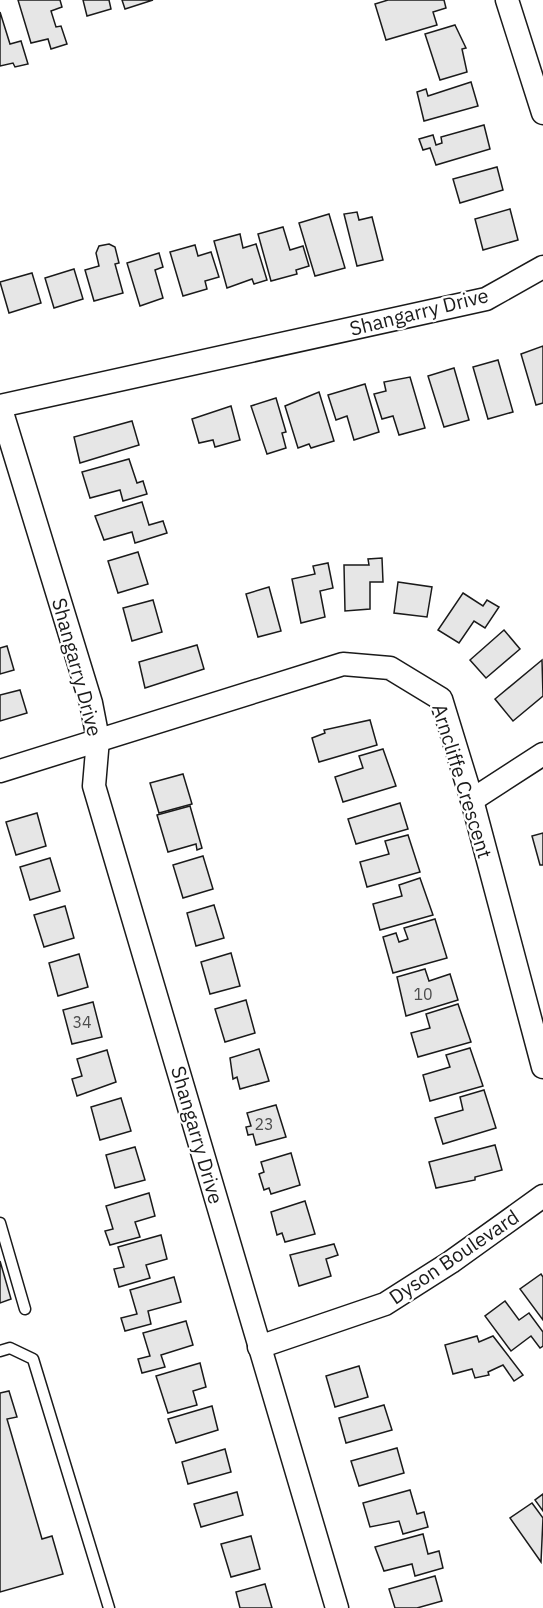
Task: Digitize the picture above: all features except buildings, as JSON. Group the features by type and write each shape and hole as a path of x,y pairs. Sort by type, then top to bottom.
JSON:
{"street":[{"path":"507,0 543,113"},
{"name":"Shangarry Drive","path":"337,1608 94,786 98,739 91,704 0,406 486,299 543,267"},
{"name":"Arncliffe Crescent","path":"0,771 343,664 390,668 441,699 472,800 543,1067"},
{"path":"472,800 514,775 543,754"},
{"name":"Dyson Boulevard","path":"259,1347 385,1304 451,1262 543,1196"}],"lane":[{"path":"0,1223 24,1310"},
{"path":"0,1351 10,1348 33,1359 109,1608"}]}
